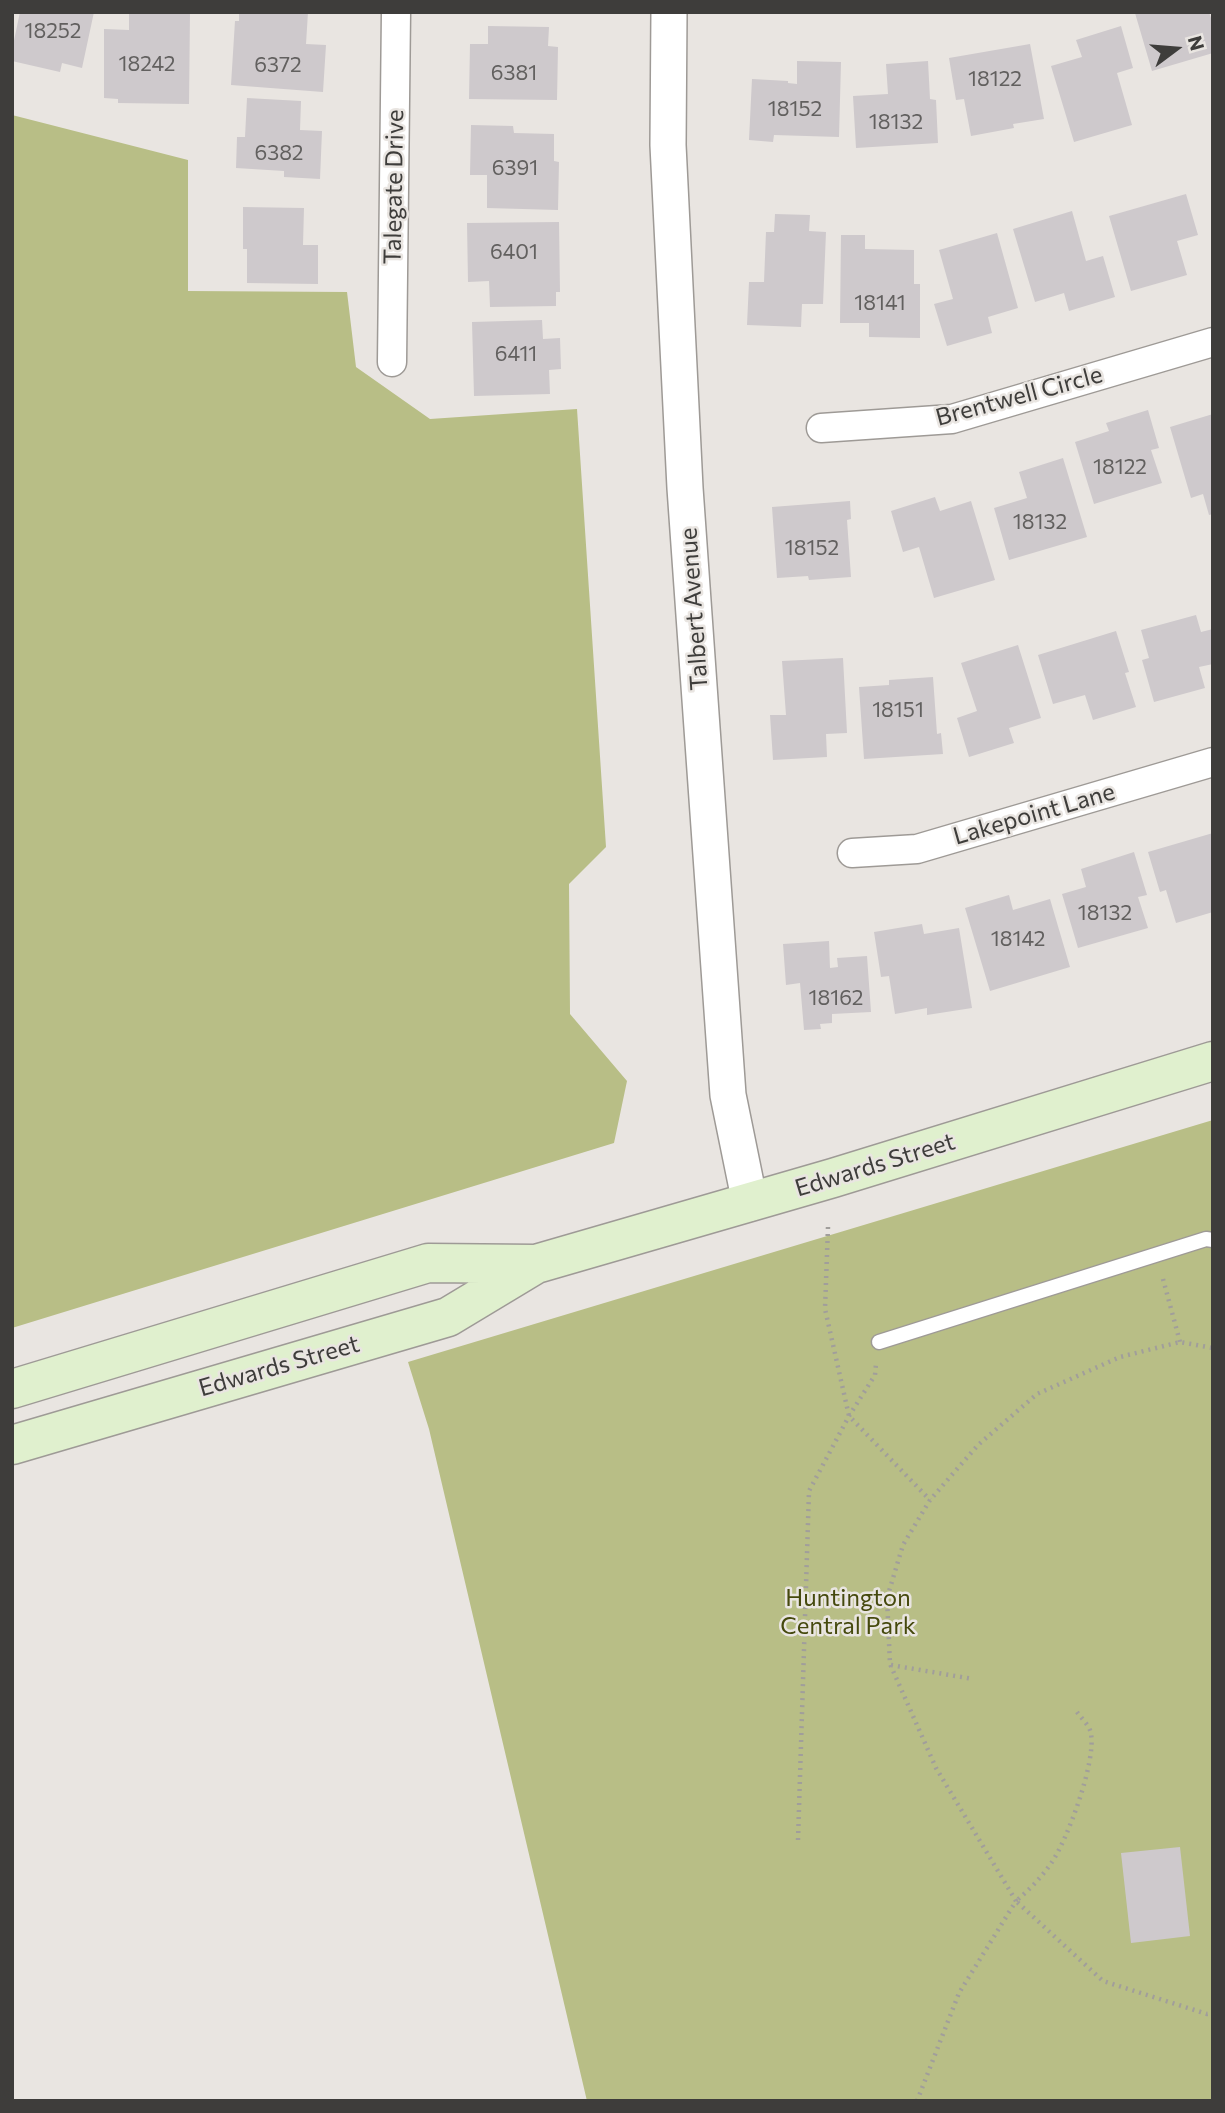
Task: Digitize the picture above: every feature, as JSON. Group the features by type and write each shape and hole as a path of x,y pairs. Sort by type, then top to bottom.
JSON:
{"main road":[{"name":"Edwards Street","path":"12,1445 448,1317 536,1264 750,1203 1213,1061"},
{"name":"Edwards Street","path":"12,1389 428,1263 536,1264"}],"street":[{"name":"Talegate Drive","path":"392,362 396,12"},
{"name":"Talbert Avenue","path":"670,12 668,145 685,488 728,1095 750,1203"},
{"name":"Brentwell Circle","path":"821,428 952,419 1213,342"},
{"name":"Lakepoint Lane","path":"852,853 917,849 1213,762"}],"lane":[{"path":"878,1342 1206,1239 1213,1240"}],"path":[{"path":"828,1227 825,1309 849,1416 930,1500"},
{"path":"1157,1255 1180,1342"},
{"path":"798,1840 809,1491 849,1416 875,1375 878,1342"},
{"path":"1211,2014 1103,1981 1016,1902 936,1768 890,1664 887,1598 903,1545 930,1500 978,1445 1037,1394 1120,1357 1180,1342 1213,1348"},
{"path":"890,1664 972,1679"},
{"path":"917,2101 958,1993 1016,1902 1035,1885 1053,1861 1075,1811 1092,1748 1091,1731 1077,1712"}],"green space":[{"path":"12,115 188,160 188,291 347,292 356,367 430,419 577,409 606,847 569,884 570,1014 627,1081 614,1143 12,1328"},
{"name":"Huntington Central Park","path":"1213,1120 1213,2101 587,2101 429,1429 408,1362"}],"building":[{"path":"20,12 94,12 82,68 62,63 60,72 12,61"},
{"path":"129,12 190,12 189,104 118,103 118,99 104,98 104,29 129,30"},
{"path":"239,12 308,12 306,44 326,45 323,92 231,85 235,21 239,21"},
{"path":"1209,12 1213,24 1213,53 1152,71 1135,13"},
{"path":"488,26 549,27 548,46 558,47 557,100 469,99 470,44 488,44"},
{"path":"1121,26 1133,68 1117,73 1132,125 1074,142 1051,66 1082,57 1076,40"},
{"path":"1030,44 1044,119 1013,124 1014,128 971,136 964,99 956,100 949,58"},
{"path":"797,61 841,62 839,137 774,135 773,142 749,140 752,79 797,84"},
{"path":"928,61 930,99 936,100 938,143 856,148 853,96 888,94 886,64"},
{"path":"247,98 301,101 300,130 322,131 320,179 284,177 284,171 236,168 237,137 245,137"},
{"path":"471,125 513,126 514,133 554,134 554,161 559,162 558,210 487,208 487,175 470,175"},
{"path":"1186,194 1198,235 1177,241 1187,275 1131,291 1109,216"},
{"path":"243,207 304,208 303,245 318,245 318,284 247,283 247,249 243,249"},
{"path":"1072,211 1086,261 1103,256 1115,297 1069,311 1064,293 1035,302 1013,229"},
{"path":"775,214 810,215 809,231 826,232 823,304 802,304 801,327 747,325 749,282 764,282 766,232 774,232"},
{"path":"559,222 560,292 556,292 556,306 490,307 489,281 468,282 467,223"},
{"path":"997,233 1018,308 988,317 992,333 947,346 934,304 953,299 939,250"},
{"path":"841,235 865,235 865,249 914,250 914,284 920,284 920,338 869,337 869,323 840,323"},
{"path":"542,320 543,339 560,338 561,369 549,370 550,394 474,396 472,322"},
{"path":"1148,410 1159,448 1151,450 1162,483 1094,504 1075,442 1109,431 1106,423"},
{"path":"1213,414 1213,514 1209,515 1203,494 1191,498 1170,427"},
{"path":"1063,458 1087,537 1009,560 994,508 1027,498 1019,472"},
{"path":"935,497 940,511 971,501 995,580 934,598 919,547 903,552 891,511"},
{"path":"850,501 851,519 847,520 851,577 809,580 808,576 777,578 772,507"},
{"path":"1196,615 1201,632 1213,629 1213,664 1199,667 1205,688 1154,702 1142,660 1149,658 1141,630"},
{"path":"1116,631 1129,672 1125,673 1136,707 1093,720 1085,695 1053,704 1038,655"},
{"path":"1018,645 1041,718 1009,728 1014,743 969,757 957,718 977,711 961,663"},
{"path":"843,658 847,733 826,734 827,757 773,760 770,715 786,715 782,661"},
{"path":"933,677 937,734 941,733 943,754 864,759 859,687 889,685 889,680"},
{"path":"1213,833 1213,912 1176,923 1166,890 1160,892 1148,852"},
{"path":"1134,852 1147,895 1138,897 1148,928 1078,948 1062,894 1086,887 1081,869"},
{"path":"1009,895 1013,910 1050,899 1070,967 990,991 965,908"},
{"path":"922,924 924,934 959,928 972,1008 927,1015 927,1008 895,1014 889,976 881,977 874,932"},
{"path":"829,941 830,968 838,967 837,958 867,956 871,1012 832,1014 832,1023 820,1024 821,1029 804,1030 800,983 786,985 783,944"},
{"path":"1180,1847 1190,1936 1131,1943 1121,1853"}]}
